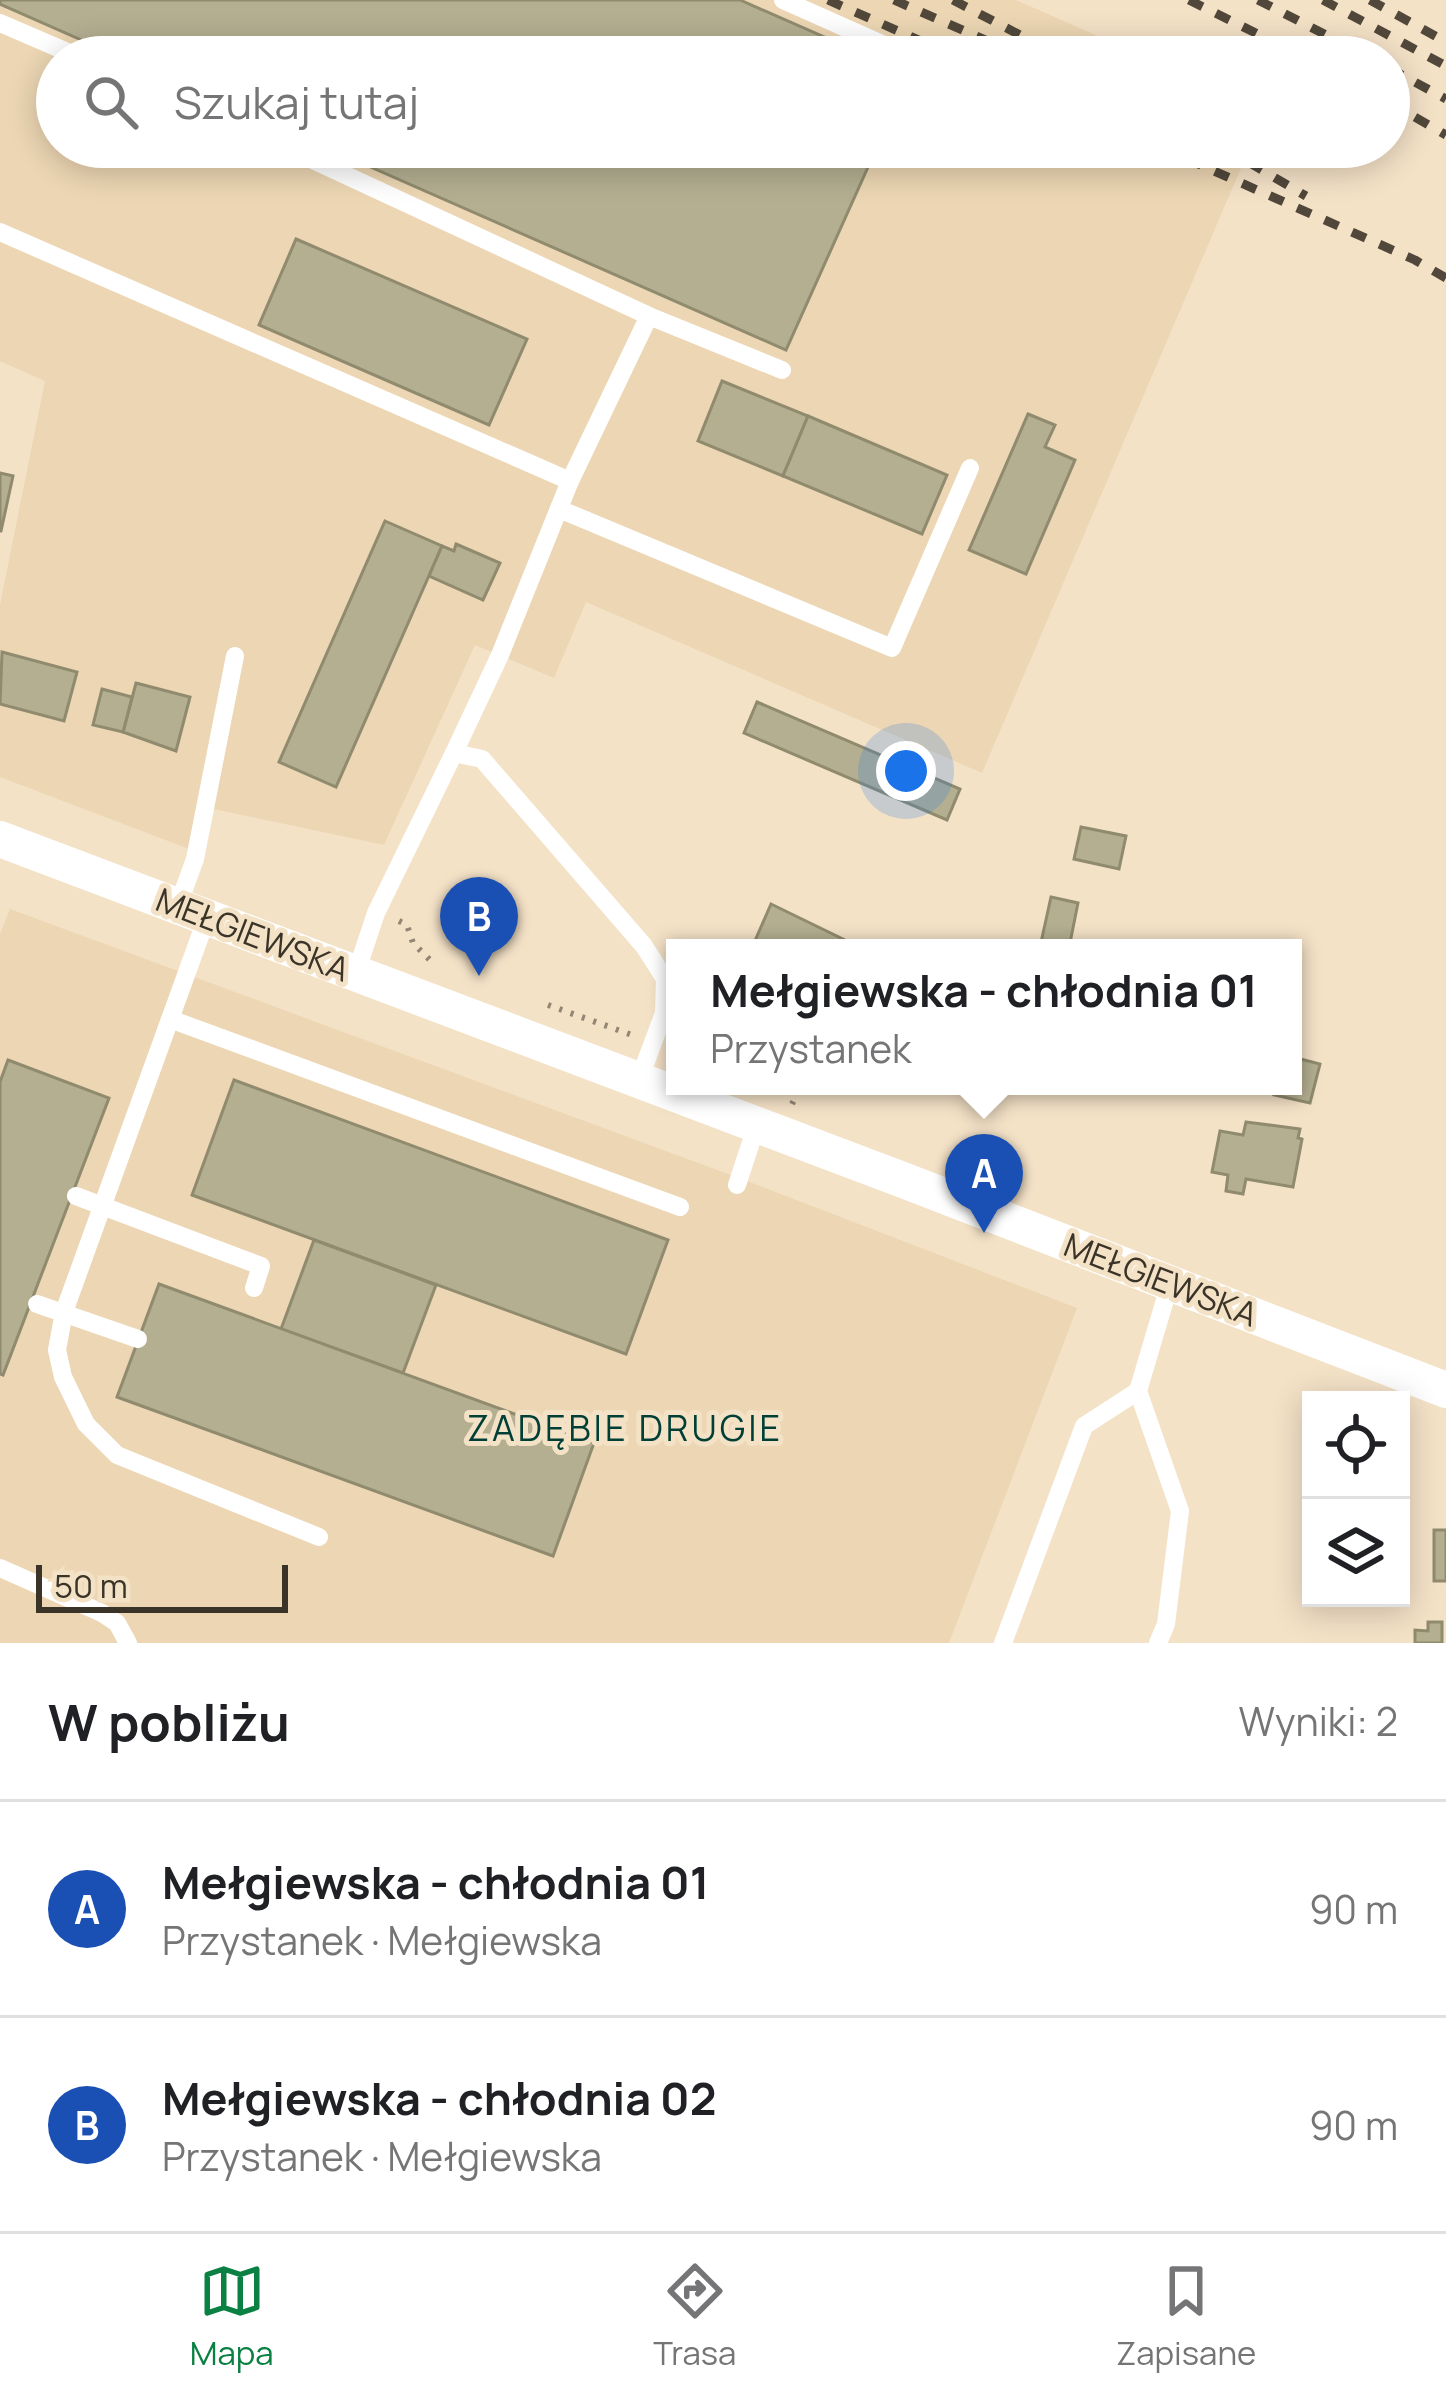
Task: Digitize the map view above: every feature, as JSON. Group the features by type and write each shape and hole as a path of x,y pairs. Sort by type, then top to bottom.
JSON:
{"street":[{"name":"MEŁGIEWSKA","path":"0,839 666,1090"},
{"name":"MEŁGIEWSKA","path":"679,1095 1446,1390"}],"lane":[{"path":"783,0 864,36"},
{"path":"0,23 36,38"},
{"path":"330,168 649,316 782,370"},
{"path":"0,232 570,481"},
{"path":"356,973 376,913 500,655 570,481 649,316"},
{"path":"559,509 892,648 970,468"},
{"path":"236,656 195,860 193,912 170,1019 64,1312 57,1350 63,1377 86,1424 117,1455 320,1537"},
{"path":"454,753 482,759 644,946 665,979 664,1013 639,1080"},
{"path":"170,1019 680,1207"},
{"path":"736,1185 757,1124"},
{"path":"76,1196 261,1266 254,1288"},
{"path":"1158,1643 1166,1624 1180,1511 1138,1391 1170,1283"},
{"path":"37,1304 138,1340"},
{"path":"1003,1643 1084,1426 1138,1391"},
{"path":"0,1568 102,1613 117,1623 128,1643"}],"path":[{"path":"376,913 407,925 422,954 451,970"},
{"path":"547,1005 653,1042"}],"shaded area":[{"path":"0,0 1016,0 1097,36 36,36 36,168 1241,168 982,773 586,602 554,678 475,645 384,845 204,807 197,852 0,777 0,605 45,381 0,361"},
{"path":"10,909 1077,1308 949,1643 0,1643 0,934"}],"building":[{"path":"0,0 740,0 822,36 72,36"},
{"path":"373,168 868,168 786,350"},
{"path":"296,239 527,339 489,425 259,325"},
{"path":"722,381 808,416 783,476 698,441"},
{"path":"1028,414 1055,425 1045,447 1075,460 1026,574 969,550"},
{"path":"808,416 947,475 922,534 783,476"},
{"path":"0,473 13,476 1,531 0,531"},
{"path":"385,521 442,546 336,787 279,762"},
{"path":"456,544 500,563 483,600 429,576 442,546 454,551"},
{"path":"2,652 77,672 64,721 0,704"},
{"path":"136,683 190,697 176,751 123,732"},
{"path":"102,689 132,697 123,732 93,725"},
{"path":"757,702 960,789 947,820 744,733"},
{"path":"1081,827 1126,836 1119,869 1074,859"},
{"path":"1051,897 1078,903 1071,939 1042,939"},
{"path":"771,904 843,939 756,939"},
{"path":"1302,1059 1320,1064 1310,1103 1274,1095 1302,1095"},
{"path":"8,1060 109,1098 3,1375 0,1082"},
{"path":"234,1080 668,1240 626,1354 192,1195"},
{"path":"1246,1122 1300,1129 1293,1187 1246,1179 1243,1194 1226,1191 1228,1175 1212,1172 1220,1131 1243,1135"},
{"path":"314,1240 436,1285 403,1373 281,1329"},
{"path":"159,1284 594,1443 553,1556 117,1397"},
{"path":"1434,1530 1446,1530 1446,1581 1434,1581"},
{"path":"1428,1622 1442,1622 1442,1643 1415,1643 1415,1630 1428,1631"}],"railway":[{"path":"828,0 909,36"},
{"path":"894,0 976,36"},
{"path":"953,0 1022,36"},
{"path":"1189,0 1262,36"},
{"path":"1258,0 1328,36"},
{"path":"1323,0 1390,36"},
{"path":"1370,0 1446,42"},
{"path":"1410,47 1446,66"},
{"path":"1410,79 1446,99"},
{"path":"1410,114 1446,135"},
{"path":"1207,168 1446,278"},
{"path":"1259,168 1306,196"}],"place":[{"name":"Mełgiewska - chłodnia 02","path":"479,976"},
{"name":"Mełgiewska - chłodnia 01","path":"984,1233"}],"district":[{"name":"ZADĘBIE DRUGIE","path":"625,1427"}]}
